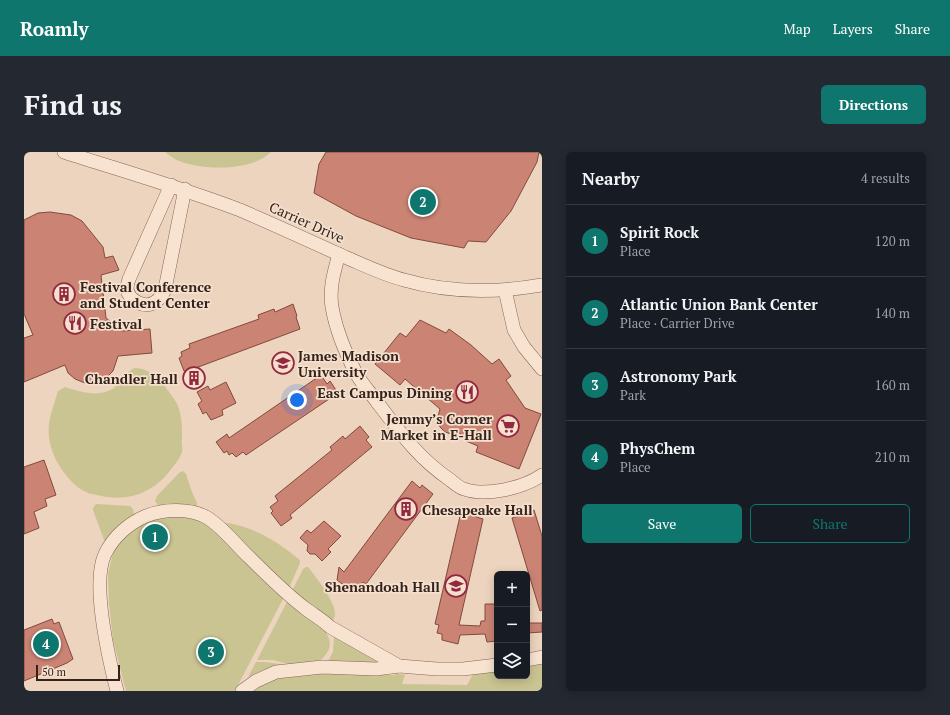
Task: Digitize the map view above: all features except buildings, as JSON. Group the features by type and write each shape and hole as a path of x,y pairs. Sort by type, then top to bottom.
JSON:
{"street":[{"name":"Carrier Drive","path":"71,153 185,189 269,222 389,276 419,284 464,291 505,290 542,285"},
{"path":"171,185 129,279 127,288 131,297 138,303 154,303 162,296 168,274 185,189"},
{"path":"339,254 330,293 332,308 343,347 356,374 403,437 434,469 463,489 486,492 504,490 535,480 542,475"},
{"path":"505,290 514,330 524,347 542,369"},
{"path":"117,691 109,658 100,595 101,571 104,555 119,534 133,522 152,513 166,511 192,513 204,516 214,522 250,558 306,609 330,627 400,666"},
{"path":"530,659 542,657"},
{"path":"242,691 256,680 276,672 322,667 376,669 400,666 437,669 464,669 494,665"}],"shaded area":[{"path":"165,152 271,152 262,159 251,163 224,168 197,166 185,163"},
{"path":"135,368 153,374 177,403 182,423 182,452 165,477 149,490 130,497 119,498 89,493 78,487 65,474 52,452 49,435 49,423 58,391 65,387 77,391 102,393 114,388 132,369"},
{"path":"183,471 186,474 197,503 197,507 158,505 155,501 157,496 179,473"},
{"path":"96,504 130,506 133,509 134,515 106,542 93,510"},
{"path":"158,516 192,517 212,526 284,597 235,691 126,691 113,640 108,574 114,549 130,530"},
{"path":"226,523 241,526 265,536 279,544 300,560 289,588 226,526"},
{"path":"308,567 320,583 332,603 335,616 333,621 292,591 303,569"},
{"path":"288,600 316,621 327,635 330,642 329,649 320,662 295,666 273,660 257,660"},
{"path":"334,636 381,663 328,661 333,652"},
{"path":"256,662 280,664 278,667 263,670 248,677"},
{"path":"542,663 542,691 250,691 264,682 301,673 385,673 386,675 395,675 396,673 405,675 402,684 467,685 473,674 494,671 494,679 530,679 530,665"}],"place":[{"name":"Atlantic Union Bank Center","path":"423,202"},
{"name":"Festival Conference and Student Center","path":"64,294"},
{"name":"Festival","path":"75,323"},
{"name":"James Madison University","path":"283,363"},
{"name":"Chandler Hall","path":"194,378"},
{"name":"East Campus Dining","path":"467,392"},
{"name":"Jemmy’s Corner Market in E-Hall","path":"508,426"},
{"name":"Chesapeake Hall","path":"406,509"},
{"name":"Spirit Rock","path":"155,537"},
{"name":"Shenandoah Hall","path":"456,586"},
{"name":"PhysChem","path":"46,644"},
{"name":"Astronomy Park","path":"211,652"}]}
